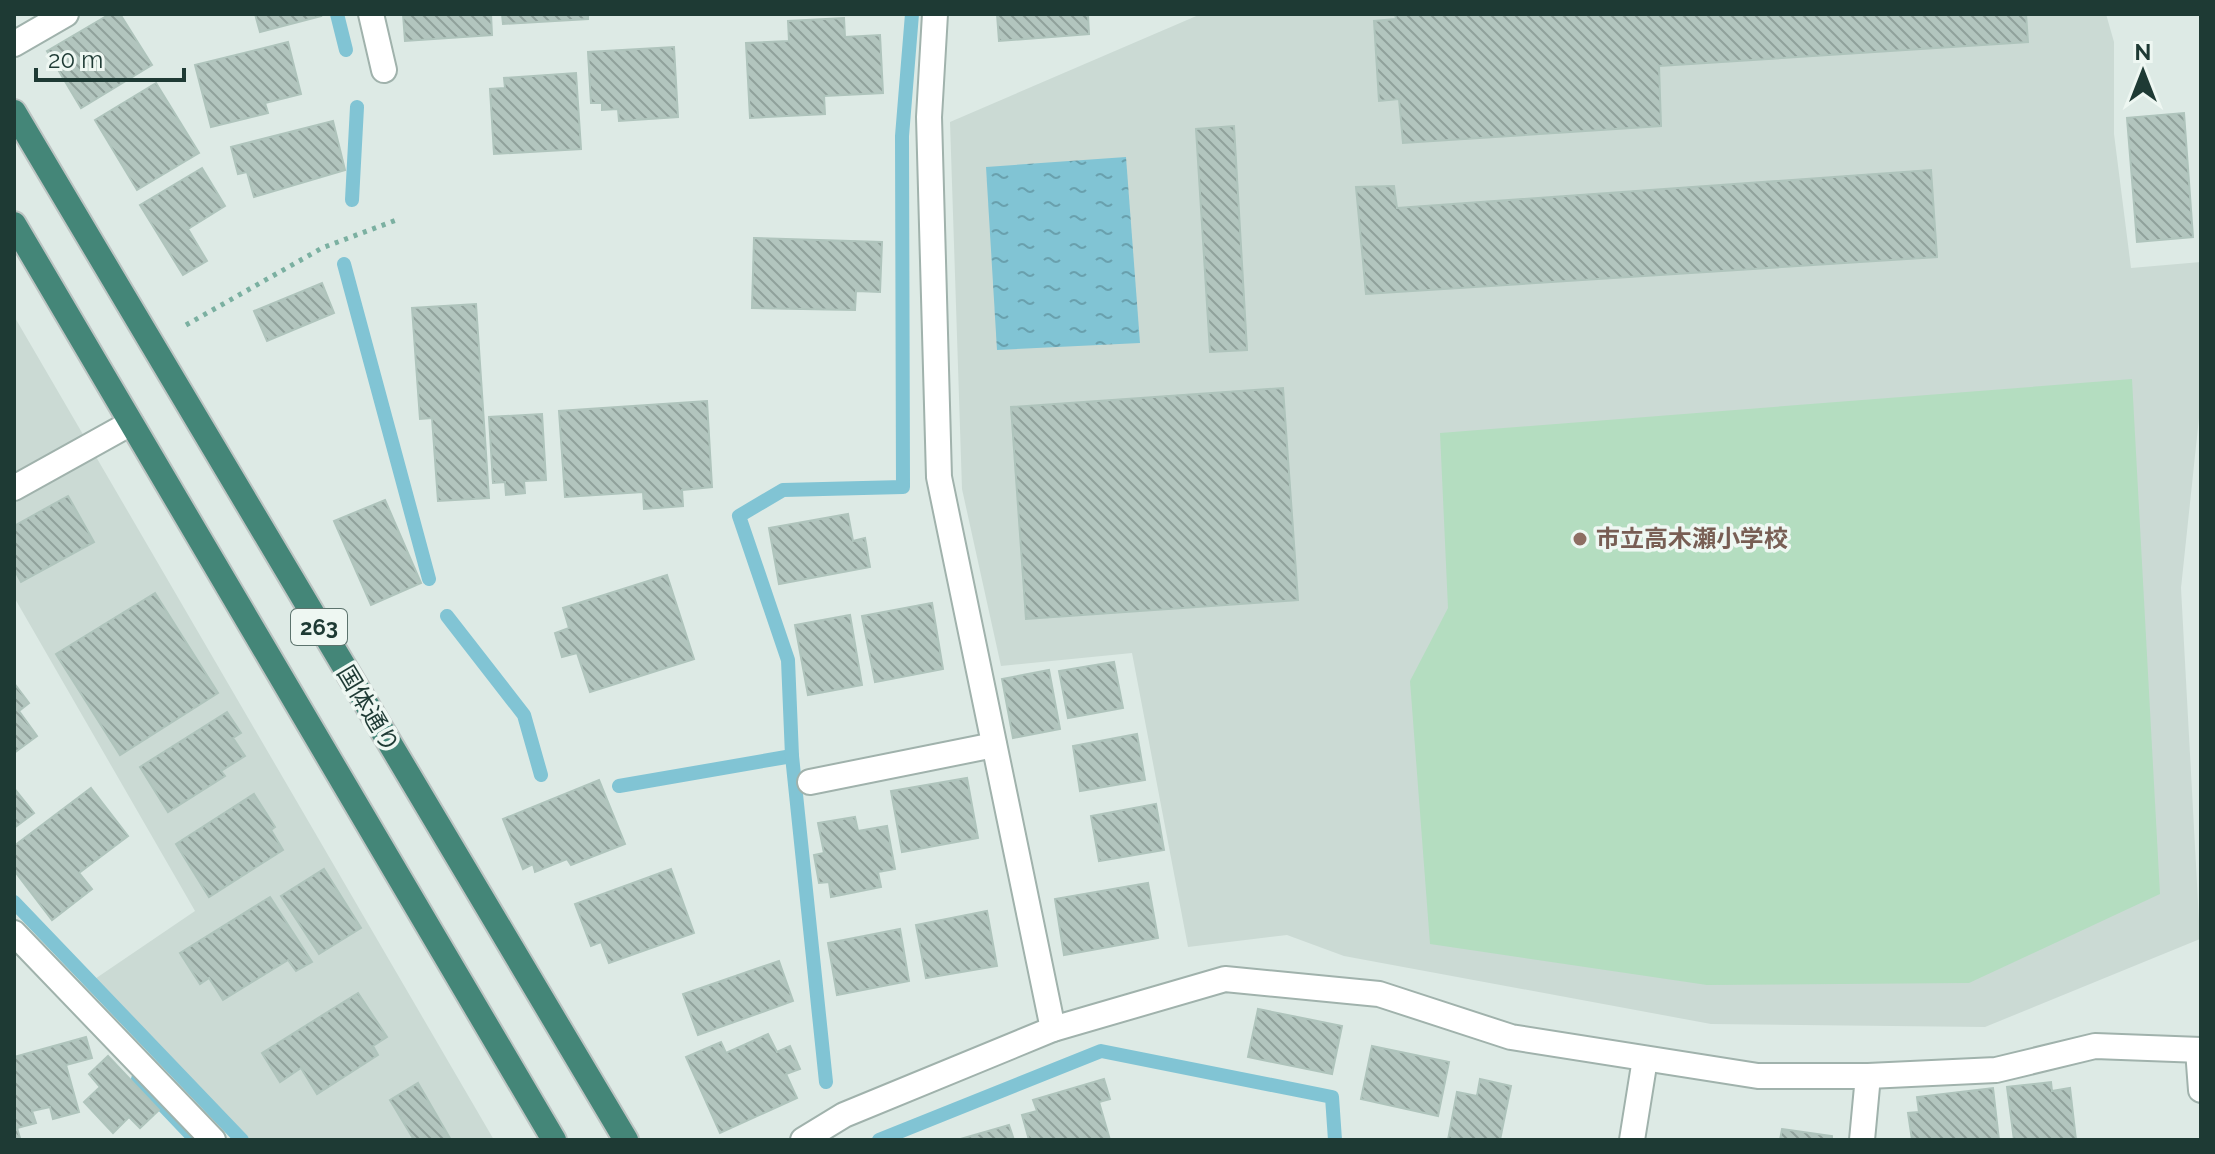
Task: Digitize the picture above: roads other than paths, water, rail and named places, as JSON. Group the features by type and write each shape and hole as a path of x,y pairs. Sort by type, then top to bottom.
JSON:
{"highway":[{"name":"国体通り","path":"14,112 626,1140"},
{"name":"263","path":"14,224 554,1140"}],"street":[{"path":"14,44 66,14"},
{"path":"371,14 384,70"},
{"path":"935,14 929,117 939,477 1053,1029"},
{"path":"14,488 131,423"},
{"path":"810,782 994,745"},
{"path":"14,933 213,1140"},
{"path":"803,1140 844,1115 1053,1029 1225,979 1379,994 1511,1037 1758,1076 1868,1076 1996,1070 2095,1046 2200,1050 2201,1090"},
{"path":"1632,1140 1645,1059"},
{"path":"1862,1140 1868,1076"}],"water":[{"path":"1126,157 1140,343 997,350 986,167"}],"waterway":[{"path":"337,14 346,50"},
{"path":"826,1082 792,756 788,660 739,516 783,490 903,487 902,136 912,14"},
{"path":"352,200 357,107"},
{"path":"344,264 429,579"},
{"path":"447,616 524,715 541,775"},
{"path":"619,786 792,756"},
{"path":"14,902 242,1140"},
{"path":"879,1140 1101,1051 1332,1097 1335,1140"},
{"path":"138,1079 196,1140"}],"place":[{"name":"市立高木瀬小学校","path":"1580,539"}]}
